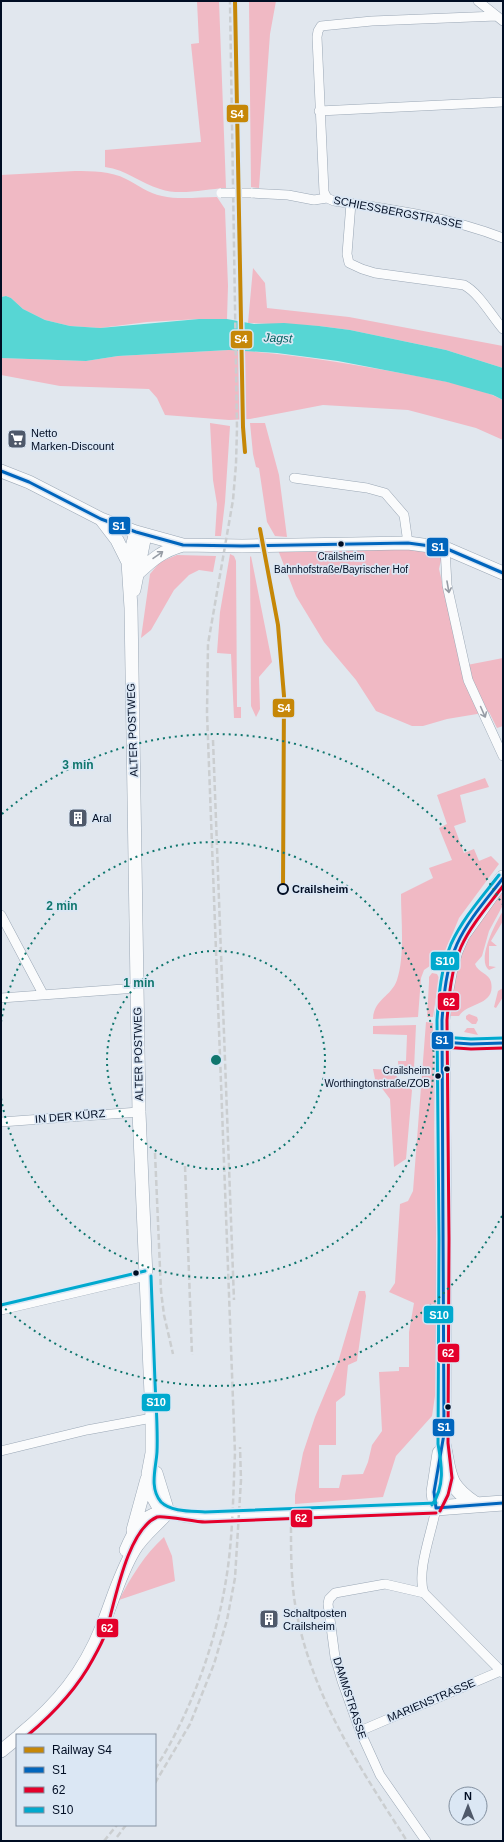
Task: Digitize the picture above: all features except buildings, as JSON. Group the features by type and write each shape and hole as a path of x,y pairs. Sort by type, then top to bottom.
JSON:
{"main road":[{"path":"1,471 29,482 101,520 140,534 183,545 242,546 408,543 445,548 503,573"},
{"name":"ALTER POSTWEG","path":"101,520 117,540 128,562 131,608 139,1112 152,1418 152,1453 156,1476 168,1512"},
{"name":"ALTER POSTWEG","path":"128,562 140,534"},
{"name":"ALTER POSTWEG","path":"131,608 138,573 140,534"},
{"path":"138,573 155,557 166,550 183,545"},
{"path":"436,1508 442,1500 444,1494 447,1470 443,1444 442,1020 444,1000 450,968 462,935 503,878"},
{"path":"436,1508 434,1492 439,1457 443,1444"},
{"name":"ALTER POSTWEG","path":"152,1453 148,1474 155,1501 158,1506 168,1512"},
{"path":"447,1470 460,1494 475,1504"},
{"path":"102,1628 116,1575 130,1540 148,1474"},
{"path":"130,1540 138,1528 156,1512 168,1512 187,1516 205,1517 436,1508 503,1503"},
{"path":"21,1734 48,1710 73,1682 88,1657 102,1628 134,1550 144,1536 168,1512"},
{"path":"1,1751 16,1739"}],"street":[{"path":"478,1 500,18"},
{"path":"327,198 324,192 317,37 321,26 372,20 500,18"},
{"path":"320,111 503,102"},
{"name":"SCHIESSBERGSTRASSE","path":"221,193 288,195 314,200 327,198 334,201 454,222 503,238"},
{"path":"351,204 347,254 349,264 375,273 464,285 474,292 503,329"},
{"path":"294,478 367,488 385,493 404,515 408,543"},
{"path":"445,548 447,585 468,680 503,756"},
{"path":"1,914 43,994"},
{"path":"1,998 137,988"},
{"name":"IN DER KÜRZ","path":"1,1122 139,1112"},
{"path":"1,1310 146,1276"},
{"path":"1,1451 87,1430 152,1418"},
{"path":"436,1508 433,1527 422,1569 422,1586 424,1593 502,1672"},
{"name":"DAMMSTRASSE","path":"424,1593 385,1584 335,1592 329,1599 328,1604 335,1657 360,1731 380,1776 426,1841"},
{"name":"MARIENSTRASSE","path":"360,1731 502,1672"}],"shaded area":[{"path":"197,1 219,1 226,188 184,192 168,191 160,189 120,171 105,167 105,150 201,142 191,44 199,43"},
{"path":"249,1 276,1 270,34 259,188 251,187"},
{"path":"95,171 114,174 143,189 162,196 182,198 217,197 225,209 228,286 227,319 147,322 100,328 70,326 45,320 23,309 11,298 6,296 1,297 1,175"},
{"path":"253,268 265,283 267,308 349,317 503,346 503,368 446,350 350,330 319,326 248,323"},
{"path":"229,350 274,353 340,362 443,381 480,390 503,400 503,440 476,428 408,410 323,405 250,419 229,420 165,415 157,398 149,389 60,386 1,375 1,358 86,361 118,356"},
{"path":"210,423 230,426 225,502 221,536 215,536 217,504 213,480"},
{"path":"250,423 265,423 279,475 287,537 275,536 267,522 259,468 256,467 253,454"},
{"path":"418,548 442,555 439,569 462,666 503,658 503,726 497,728 489,712 447,719 423,726 412,726 376,711 356,680 324,642 296,596 278,550"},
{"path":"230,554 234,556 236,561 237,707 241,707 241,718 234,718 231,654 217,653 220,612"},
{"path":"177,555 216,556 213,572 199,570 189,575 174,590 151,630 141,638 150,574 160,562"},
{"path":"251,556 272,662 259,677 260,709 256,717 251,706"},
{"path":"485,778 489,787 460,795 466,822 454,826 464,853 474,849 479,861 491,856 499,864 459,918 443,957 424,970 421,978 418,1017 373,1019 374,1012 379,1002 391,990 397,980 402,949 401,894 433,878 429,868 452,860 439,828 447,824 437,795"},
{"path":"503,890 503,905 489,931 482,956 475,964 478,969 490,979 491,990 489,995 485,1000 468,1008 459,1016 450,1016 451,997 461,955 469,937"},
{"path":"503,911 503,921 491,941 497,946 489,946 489,966 496,967 489,970 486,965 485,958 488,941"},
{"path":"432,973 437,974 439,978 433,1017 427,1017 429,977"},
{"path":"503,988 503,997 496,1008 494,1007 498,991"},
{"path":"469,1014 477,1017 478,1020 476,1024 472,1024 466,1019 466,1016"},
{"path":"426,1022 433,1023 435,1196 439,1324 435,1396 432,1416 396,1456 383,1497 295,1504 295,1495 303,1453 315,1417 338,1362 359,1291 365,1291 366,1296 357,1361 348,1365 345,1395 336,1402 336,1445 319,1445 319,1488 339,1488 342,1475 363,1474 368,1462 372,1445 382,1431 379,1372 399,1371 399,1367 409,1367 409,1332 414,1303 389,1292 395,1283 400,1204 408,1201 413,1191"},
{"path":"416,1025 414,1069 409,1074 406,1074 400,1070 398,1061 406,1061 407,1035 373,1034 373,1026"},
{"path":"467,1028 474,1028 478,1035 464,1032"},
{"path":"373,1069 392,1070 401,1082 412,1090 406,1159 394,1167 390,1099 375,1079"},
{"path":"164,1537 172,1556 175,1581 119,1600 139,1566"}],"water":[{"name":"Jagst","path":"6,296 11,298 23,309 45,320 70,326 100,328 199,319 227,319 254,324 284,323 350,330 446,350 503,368 503,400 493,395 447,382 338,361 277,353 229,350 118,356 86,361 1,358 1,297"}],"railway":[{"path":"156,1767 168,1748 190,1702 200,1678 216,1629 226,1580 233,1501 235,1453 207,713 208,644 233,500 236,464 237,428 230,2"},
{"path":"213,740 234,1300"},
{"path":"155,1153 161,1291 164,1315 173,1354"},
{"path":"185,1166 192,1355"},
{"path":"156,1781 190,1724 214,1664 227,1620 235,1578 241,1480 240,1447"},
{"path":"291,1527 294,1597 301,1631 310,1663 337,1725 353,1755 407,1841"},
{"path":"104,1841 116,1826"},
{"path":"117,1837 125,1826"}],"rail line":[{"name":"S4","path":"235,1 243,427 245,452"},
{"name":"S4","path":"260,529 278,625 284,696 283,889"}],"transit line":[{"name":"S1","path":"1,471 29,482 101,519 136,532 183,545 242,546 408,543 445,548 503,573"},
{"name":"S10","path":"432,1505 441,1483 441,1460 438,1444 439,1239 437,1020 441,981 448,953 456,934 499,875"},
{"name":"S1","path":"503,878 461,935 450,962 445,991 442,1020 444,1434 434,1492 436,1508 503,1503"},
{"name":"62","path":"440,1511 448,1495 452,1478 448,1443 449,1239 447,1020 451,983 461,947 475,923 503,886"},
{"name":"S10","path":"442,1037 471,1039 503,1038"},
{"name":"S1","path":"442,1042 471,1044 503,1043"},
{"name":"62","path":"442,1047 471,1049 503,1048"},
{"name":"S10","path":"1,1305 145,1271"},
{"name":"S10","path":"151,1276 157,1435 154,1484 155,1491 161,1502 170,1508 205,1512 436,1503"},
{"name":"62","path":"29,1734 64,1700 87,1670 105,1635 118,1586 130,1551 138,1536 147,1524 157,1517 205,1522 436,1513"}],"place":[{"name":"Netto Marken-Discount","path":"17,439"},
{"name":"Crailsheim Bahnhofstraße/Bayrischer Hof","path":"341,544"},
{"name":"Aral","path":"78,818"},
{"name":"Crailsheim","path":"283,889"},
{"name":"Crailsheim Worthingtonstraße/ZOB","path":"438,1076"},
{"name":"Schaltposten Crailsheim","path":"269,1619"}]}
